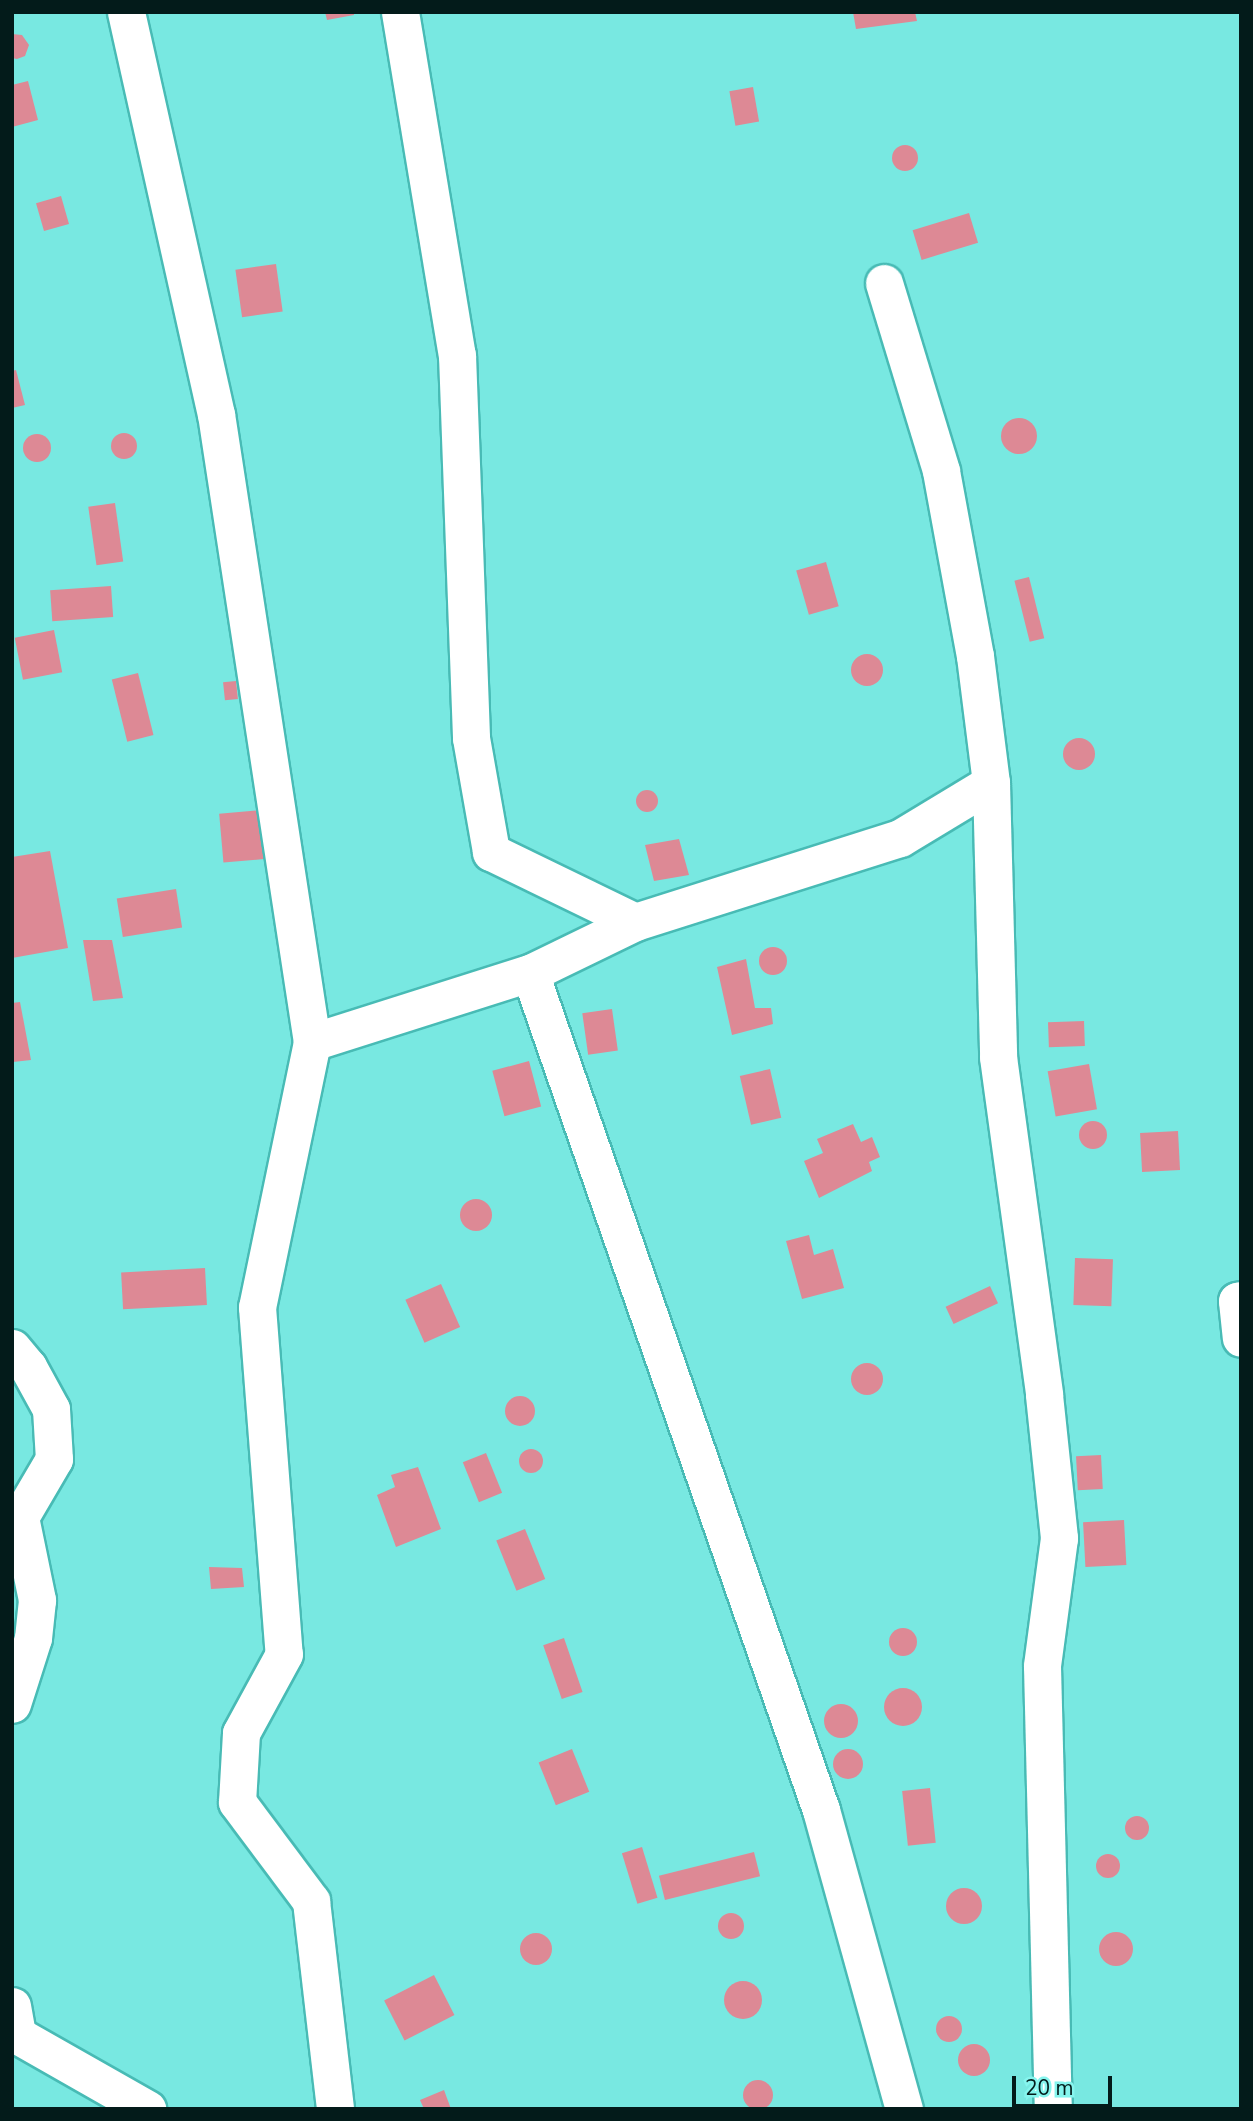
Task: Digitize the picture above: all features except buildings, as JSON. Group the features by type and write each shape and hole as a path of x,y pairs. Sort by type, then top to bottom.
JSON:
{"street":[{"path":"126,12 216,414 312,1042 257,1307 284,1654 241,1733 237,1802 311,1902 335,2109"},
{"path":"400,12 457,355 471,738 491,852 635,922"},
{"path":"884,283 941,471 975,656 991,783 999,1057 1044,1395 1059,1538 1042,1666 1053,2109"},
{"path":"312,1042 530,972 635,922 900,838 991,783"},
{"path":"530,972 821,1810 904,2109"},
{"path":"1241,1300 1237,1301 1241,1338"},
{"path":"12,1348 28,1367 51,1409 54,1459 20,1517 37,1600 33,1638 12,1704"},
{"path":"14,2025 147,2109"}]}
